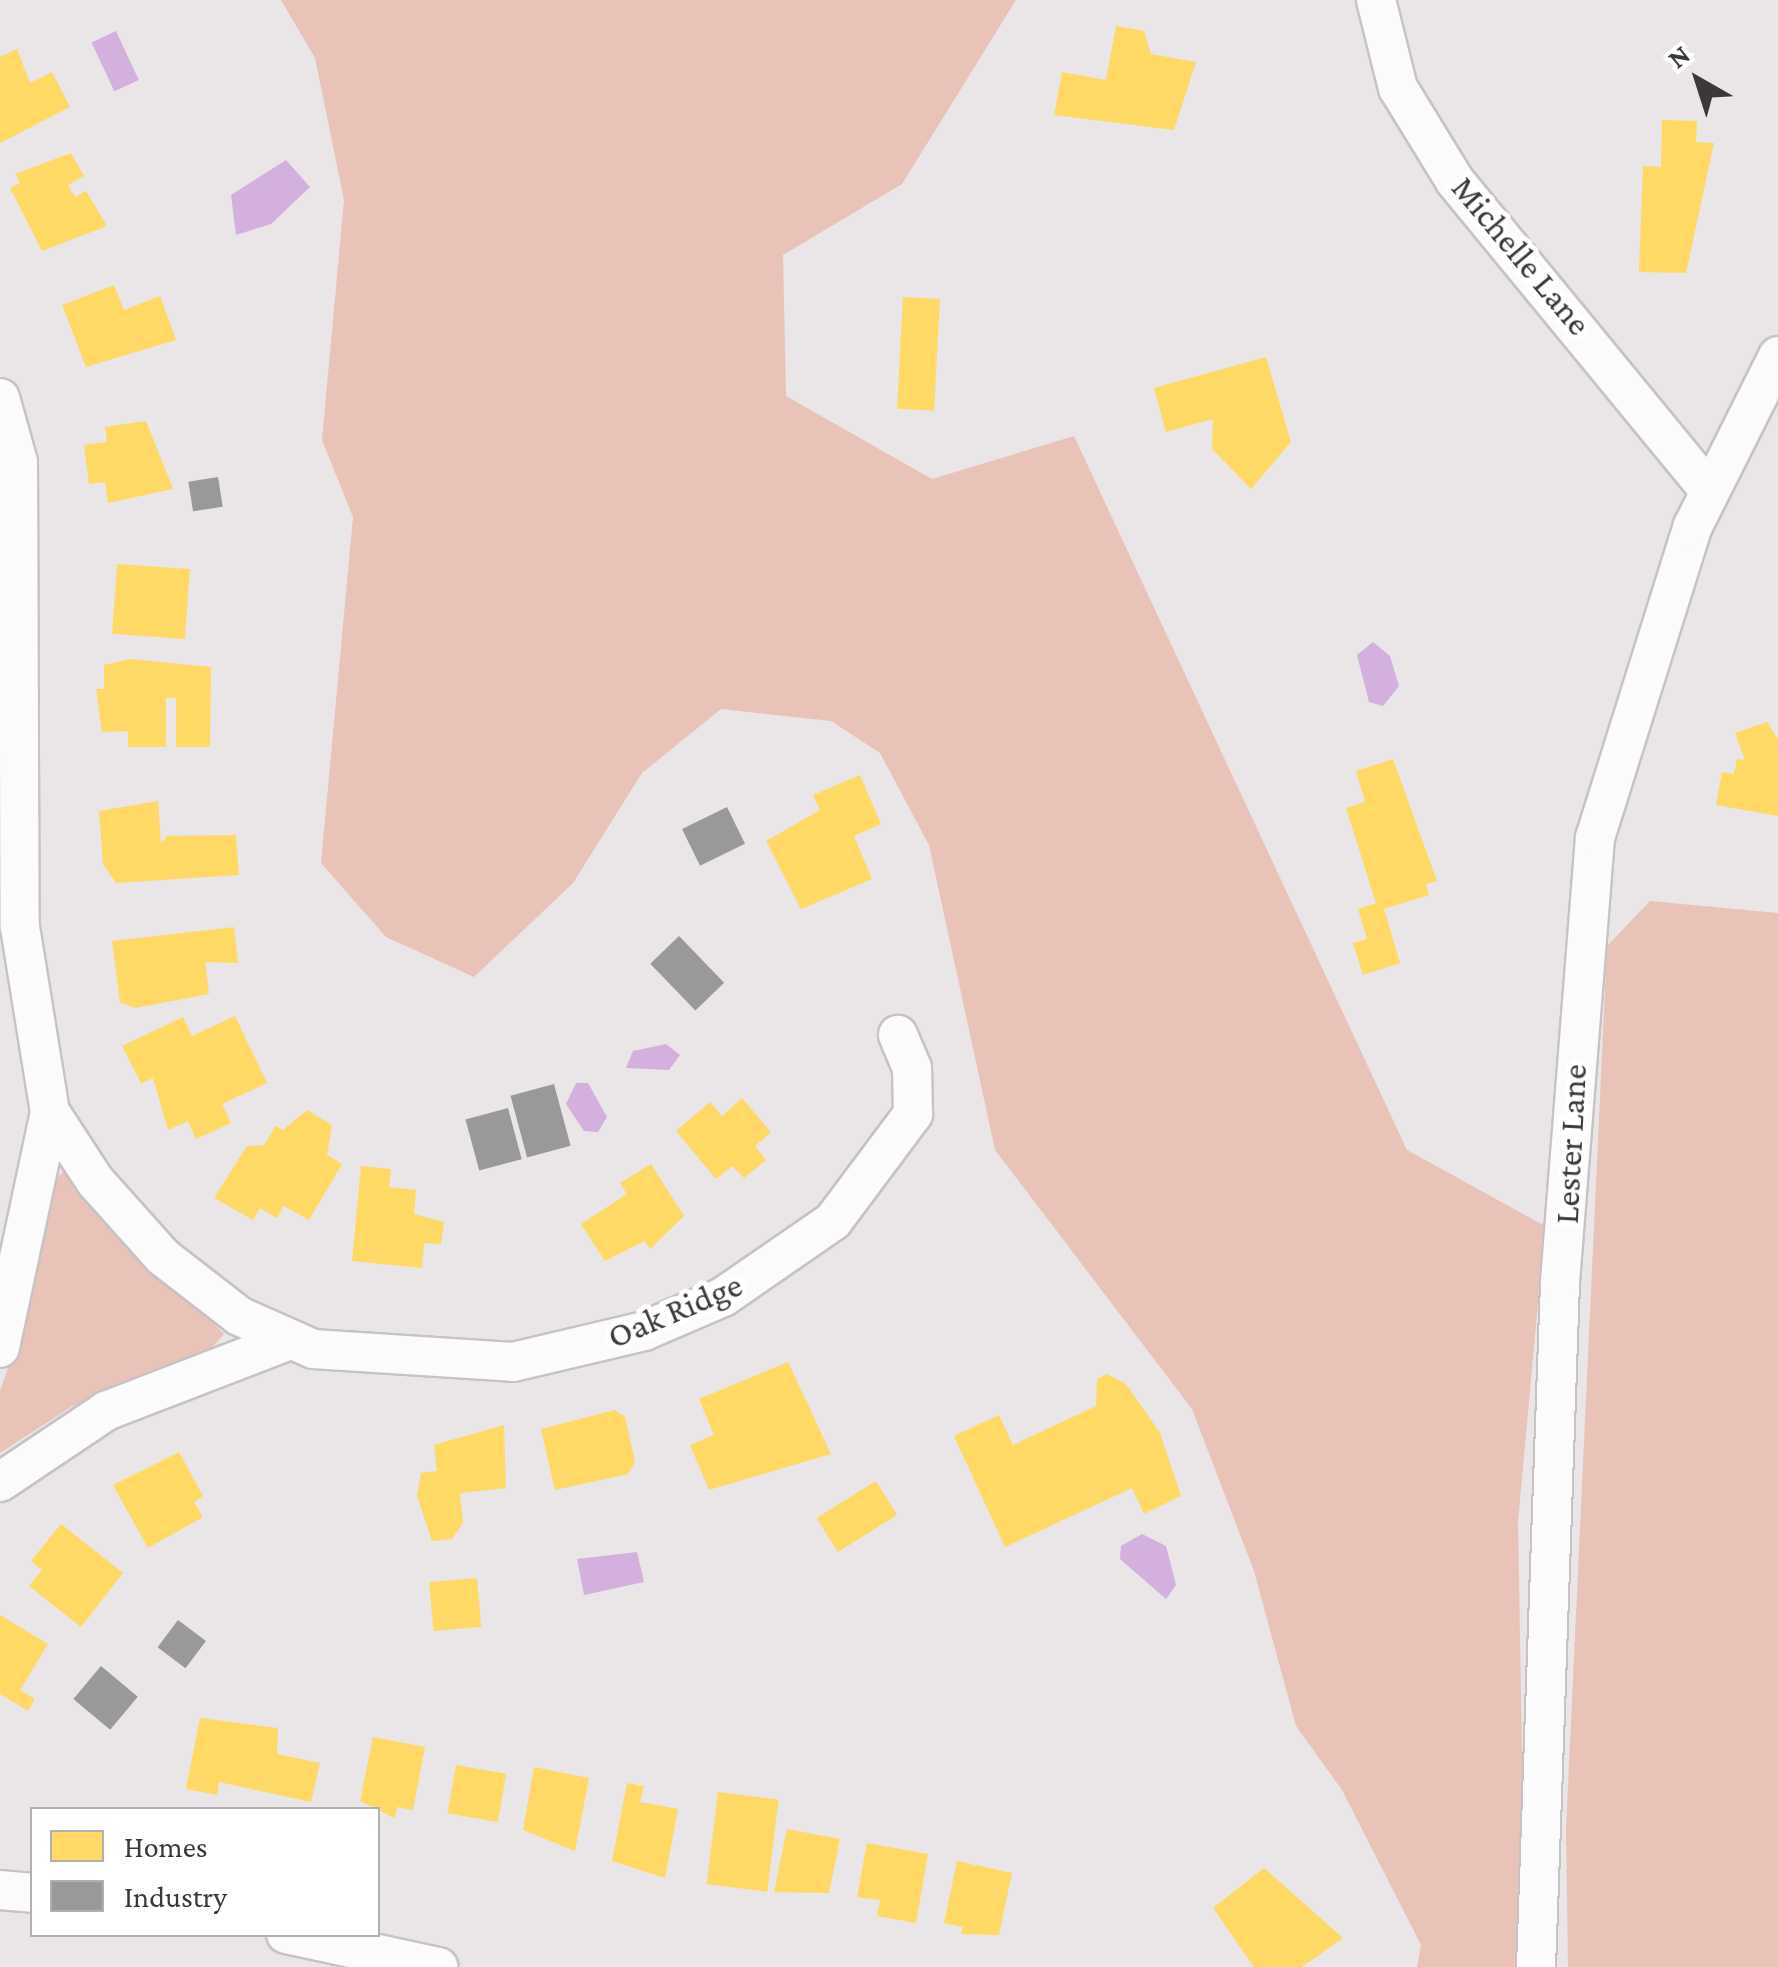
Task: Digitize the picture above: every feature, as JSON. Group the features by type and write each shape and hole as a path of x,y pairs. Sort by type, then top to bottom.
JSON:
{"street":[{"name":"Michelle Lane","path":"1376,0 1398,88 1456,180 1708,490"},
{"name":"Lester Lane","path":"1536,1967 1542,1650 1590,878 1621,741 1708,490 1778,356"},
{"path":"0,398 18,462 19,911 50,1112 0,1348"},
{"name":"Oak Ridge","path":"50,1112 163,1256 287,1341 381,1359 543,1359 723,1297 832,1220 913,1114 912,1068 898,1035"},
{"path":"0,1482 106,1410 287,1341"},
{"path":"0,1890 30,1893"},
{"path":"300,1937 438,1967"}],"shaded area":[{"path":"281,0 1016,0 902,184 783,255 786,396 932,479 1074,436 1407,1150 1545,1226 1518,1522 1525,1919 1518,1967 1417,1967 1421,1945 1342,1790 1296,1726 1254,1571 1192,1409 995,1150 929,845 880,753 831,721 721,709 642,773 573,883 474,977 386,937 321,863 353,517 322,440 344,200 315,58"},
{"path":"116,31 139,80 114,91 92,42"},
{"path":"286,160 310,187 271,224 236,235 231,195"},
{"path":"1373,642 1390,656 1399,686 1383,706 1369,702 1357,655"},
{"path":"1650,901 1778,913 1778,1967 1568,1967 1566,1830 1607,946"},
{"path":"666,1044 680,1055 669,1070 626,1068 633,1051"},
{"path":"576,1083 588,1083 607,1117 598,1132 584,1131 566,1104"},
{"path":"63,1172 224,1334 207,1353 71,1407 0,1453 0,1391 30,1303 52,1181"},
{"path":"1142,1534 1166,1546 1176,1585 1166,1599 1120,1559 1121,1546"},
{"path":"637,1552 644,1582 584,1595 577,1559"}],"building: Homes":[{"path":"1116,26 1144,31 1151,54 1196,62 1174,130 1054,115 1062,72 1106,80"},
{"path":"17,49 30,83 52,72 70,107 0,143 0,57"},
{"path":"1662,120 1697,121 1696,142 1714,143 1686,273 1639,272 1643,166 1661,167"},
{"path":"71,153 84,176 68,185 75,197 86,191 107,226 42,251 10,188 20,183 15,174"},
{"path":"114,285 124,310 160,296 176,340 86,367 62,305"},
{"path":"903,297 940,299 934,411 897,409"},
{"path":"1266,357 1291,442 1251,489 1212,449 1213,419 1166,432 1154,388"},
{"path":"146,421 173,489 108,503 105,482 89,484 84,445 107,442 105,427"},
{"path":"117,564 190,569 185,639 112,634"},
{"path":"130,659 211,667 210,747 176,747 176,698 166,698 166,747 128,747 128,731 102,732 96,689 104,689 104,665"},
{"path":"1767,722 1778,739 1778,816 1716,805 1722,772 1734,774 1737,759 1745,760 1735,733"},
{"path":"1393,759 1437,881 1426,884 1429,895 1384,909 1400,963 1363,975 1353,943 1367,939 1358,909 1376,903 1346,808 1365,802 1356,771"},
{"path":"860,775 881,824 854,836 872,879 801,909 766,841 820,810 813,795"},
{"path":"158,801 161,844 167,836 236,835 239,875 116,883 103,864 99,811"},
{"path":"234,927 238,963 205,962 209,994 135,1008 120,1002 112,941"},
{"path":"235,1016 267,1083 222,1104 231,1123 196,1139 188,1121 168,1130 153,1078 141,1084 122,1046 183,1017 192,1036"},
{"path":"742,1098 771,1132 755,1146 766,1160 744,1178 732,1166 716,1179 676,1131 710,1102 722,1116"},
{"path":"307,1110 332,1125 327,1155 342,1164 309,1220 284,1206 277,1218 260,1208 253,1220 214,1198 247,1146 264,1145 276,1126 283,1130"},
{"path":"651,1164 684,1216 650,1249 645,1241 605,1261 581,1224 627,1194 620,1183"},
{"path":"361,1166 391,1169 389,1187 416,1190 414,1214 444,1222 441,1244 424,1243 422,1268 352,1261"},
{"path":"788,1362 831,1454 709,1490 690,1445 714,1435 699,1399"},
{"path":"1107,1374 1126,1384 1160,1433 1181,1496 1144,1514 1132,1488 1005,1547 954,1436 999,1415 1013,1445 1096,1406 1097,1379"},
{"path":"615,1410 625,1417 635,1462 628,1474 555,1490 541,1429"},
{"path":"504,1425 506,1488 460,1493 463,1523 452,1539 432,1541 417,1496 421,1473 437,1471 434,1445"},
{"path":"179,1452 203,1496 194,1502 203,1517 148,1548 113,1485"},
{"path":"876,1481 897,1515 838,1552 817,1518"},
{"path":"61,1524 123,1573 81,1627 29,1586 42,1570 31,1561"},
{"path":"477,1578 481,1627 433,1631 429,1582"},
{"path":"0,1615 48,1644 20,1690 35,1699 28,1711 0,1694"},
{"path":"200,1718 278,1728 277,1754 320,1763 311,1802 219,1782 217,1795 186,1789"},
{"path":"373,1737 425,1747 413,1810 397,1807 395,1818 380,1807 360,1801"},
{"path":"456,1765 506,1774 498,1822 447,1813"},
{"path":"534,1767 589,1778 575,1851 523,1830"},
{"path":"627,1783 644,1786 640,1802 678,1809 665,1878 612,1861"},
{"path":"718,1792 779,1799 767,1892 707,1884"},
{"path":"787,1829 840,1839 829,1893 774,1892"},
{"path":"867,1843 928,1854 916,1923 877,1916 880,1900 857,1897"},
{"path":"957,1861 1012,1873 999,1935 961,1934 963,1927 944,1923"},
{"path":"1264,1868 1343,1938 1302,1967 1254,1967 1213,1908"}],"building: Industry":[{"path":"218,477 223,507 193,511 188,482"},
{"path":"727,807 745,844 700,866 682,829"},
{"path":"679,936 724,983 695,1011 650,964"},
{"path":"554,1084 571,1146 527,1157 511,1096"},
{"path":"508,1108 522,1159 479,1171 465,1119"},
{"path":"178,1620 206,1641 185,1668 158,1647"},
{"path":"101,1666 138,1697 110,1730 73,1699"}]}
